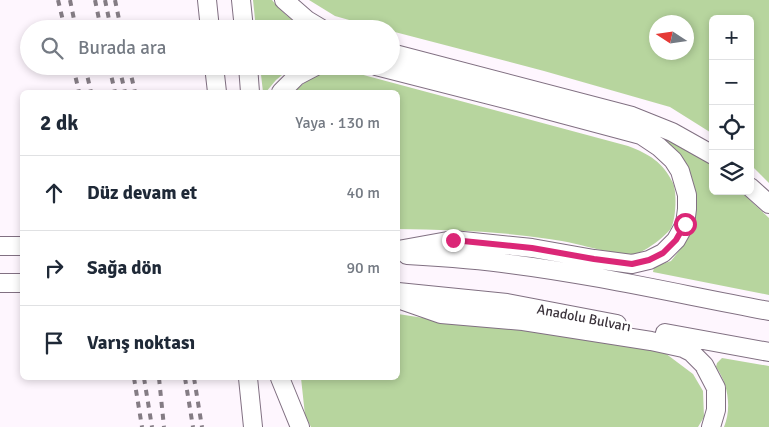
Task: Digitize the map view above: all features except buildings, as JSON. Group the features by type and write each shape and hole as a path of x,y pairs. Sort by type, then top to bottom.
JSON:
{"main road":[{"path":"207,0 209,20"},
{"path":"241,0 243,20"},
{"path":"284,0 307,20"},
{"path":"400,55 632,116 672,132 709,153"},
{"path":"400,72 641,135 659,147 673,160 680,171 687,195 688,209 685,224 676,240 663,253 649,260 632,264 532,248 453,240 400,250"},
{"path":"215,75 217,90"},
{"path":"249,75 250,90"},
{"path":"283,90 299,75"},
{"path":"754,191 769,204"},
{"path":"0,246 20,246"},
{"path":"400,254 510,264 769,311"},
{"path":"0,283 20,283"},
{"name":"Anadolu Bulvarı","path":"400,292 507,303 769,352"},
{"path":"400,300 440,314 523,321 651,341 683,348 691,352 704,365 716,388 716,410 711,427"},
{"path":"248,380 253,427"},
{"path":"280,380 286,427"},
{"path":"281,380 300,427"}],"green space":[{"path":"253,0 272,0 292,20 255,20"},
{"path":"309,0 769,0 769,183 754,168 754,15 709,15 709,131 670,107 544,71 400,33 400,20 349,20 335,16"},
{"path":"261,75 282,75 268,90 263,90"},
{"path":"320,75 363,75 628,146 642,152 660,164 673,183 675,205 671,228 646,249 638,253 629,254 615,253 530,236 455,230 400,229 400,90 296,90 313,77"},
{"path":"655,130 680,142 709,164 709,195 744,195 769,218 769,295 653,272 654,267 671,261 690,234 696,215 697,198 692,178 686,165 659,138"},
{"path":"400,314 443,321 548,330 661,350 693,374 703,391 704,417 698,427 311,427 305,415 301,380 400,380"},
{"path":"722,358 769,366 769,427 724,427 728,412 728,396 716,367"}],"railway":[{"path":"58,0 63,20"},
{"path":"70,0 74,20"},
{"path":"95,0 99,20"},
{"path":"105,0 109,20"},
{"path":"115,0 119,20"},
{"path":"75,75 79,90"},
{"path":"87,75 91,90"},
{"path":"111,75 115,90"},
{"path":"121,75 125,90"},
{"path":"131,75 135,90"},
{"path":"134,380 142,427"},
{"path":"144,380 152,427"},
{"path":"159,380 164,427"},
{"path":"185,380 193,427"},
{"path":"194,380 202,427"}],"route":[{"path":"453,240 488,242 632,264 649,260 663,253 676,240 685,224"}]}
